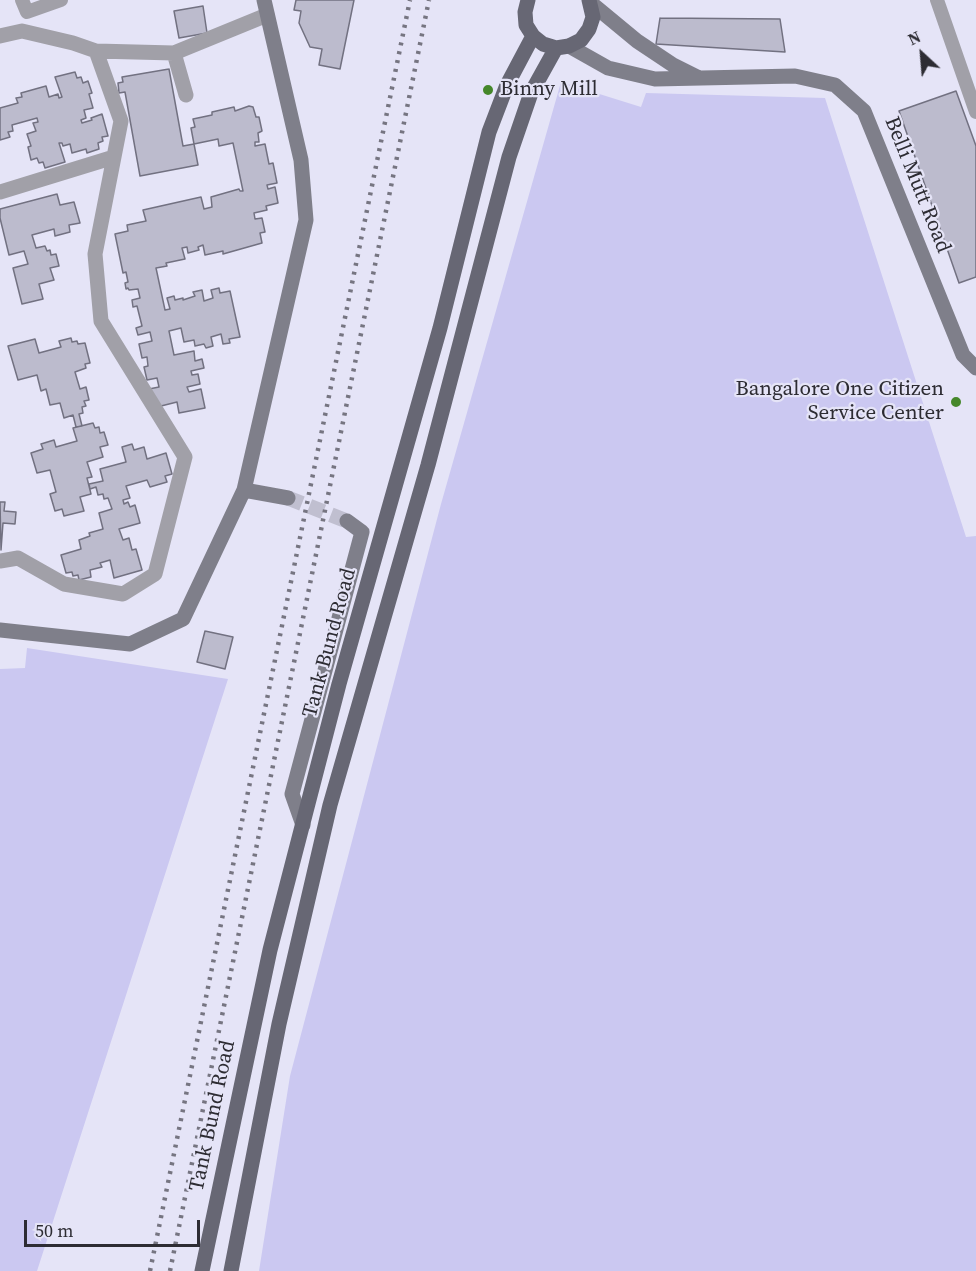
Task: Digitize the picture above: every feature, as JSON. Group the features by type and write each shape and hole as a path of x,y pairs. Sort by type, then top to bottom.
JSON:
{"main road":[{"path":"528,0 525,12 526,25 533,36 543,44 563,47"},
{"name":"Tank Bund Road","path":"231,1271 279,1023 330,805 428,465 509,157 531,93 563,47 581,40 589,30 592,17 590,2"},
{"name":"Tank Bund Road","path":"202,1271 270,950 343,672 440,328 489,132 507,85 533,36"}],"street":[{"name":"Belli Mutt Road","path":"590,2 637,41 673,65 699,78"},
{"path":"0,36 22,31 96,51 174,53 265,7 301,160 306,220 244,490 183,620 130,644 0,630"},
{"name":"Belli Mutt Road","path":"563,47 608,68 655,79 795,76 835,85 864,111 963,355 976,368"},
{"path":"0,561 18,558 64,584 123,594 155,574 185,457 101,321 95,254 121,121 96,51"},
{"path":"174,53 186,95"},
{"path":"0,192 114,157"},
{"path":"244,490 288,498"},
{"path":"303,825 292,794 362,532 346,521"}],"lane":[{"path":"22,0 27,12 61,0"},
{"path":"937,0 976,112"}],"shaded area":[{"path":"561,82 641,107 646,93 825,98 966,537 976,536 976,1271 259,1271 290,1076 441,504"},
{"path":"27,648 228,679 37,1271 0,1271 0,669 25,668"}],"building":[{"path":"296,0 354,0 340,69 319,65 322,49 310,47 299,23 301,11 294,10"},
{"path":"203,6 207,33 179,38 174,11"},
{"path":"660,18 780,19 785,52 656,44"},
{"path":"169,69 183,146 194,144 198,165 140,176 125,92 119,93 118,83 123,82 122,77"},
{"path":"75,72 77,78 81,77 83,83 88,81 92,93 89,94 93,108 84,110 86,118 81,120 82,123 102,114 108,136 102,137 103,141 98,143 99,149 87,153 86,149 72,153 70,144 63,146 59,143 65,162 45,168 43,162 39,163 37,158 31,160 28,147 31,146 27,134 36,131 33,123 38,122 37,118 12,125 13,131 8,132 10,137 0,140 0,108 18,103 16,98 22,97 21,93 46,86 49,97 58,94 59,98 62,97 55,77"},
{"path":"956,91 976,146 976,277 959,283 899,111"},
{"path":"249,106 253,107 256,117 259,117 262,131 258,133 259,142 255,142 255,146 265,144 269,164 273,163 277,183 267,185 268,189 275,187 278,203 266,206 267,210 254,213 255,219 262,218 265,232 260,233 262,243 223,254 223,251 205,255 203,245 198,247 199,250 188,253 187,247 182,248 185,259 166,263 167,266 156,268 165,310 170,309 167,298 174,296 175,300 183,298 183,300 195,296 193,292 202,290 204,301 213,298 211,290 219,288 220,293 230,291 240,337 229,339 230,343 223,344 221,334 211,337 213,346 206,348 204,344 195,346 194,340 184,342 181,328 169,331 174,355 194,351 195,361 202,359 204,368 191,371 192,375 198,374 200,384 187,387 189,392 201,389 205,408 179,413 177,402 157,407 149,389 159,387 157,378 147,380 144,367 148,366 147,357 142,358 139,344 152,341 150,332 138,335 136,328 142,326 137,306 133,307 132,300 140,298 138,289 126,289 125,283 128,282 126,272 123,273 115,234 128,231 127,225 146,221 143,210 201,197 204,209 212,207 211,197 239,189 243,191 233,143 219,146 218,139 194,144 191,128 195,127 193,119 212,115 212,112 234,107 235,111"},
{"path":"57,194 60,205 74,202 80,223 69,225 70,232 55,236 54,229 32,235 36,248 45,246 47,251 50,250 51,255 56,254 59,266 50,268 54,280 39,284 43,299 22,304 13,268 28,264 24,251 9,255 0,209"},
{"path":"71,338 72,342 85,343 90,363 85,364 86,368 75,372 80,389 86,387 89,400 84,401 86,406 82,407 83,413 79,414 82,426 76,427 73,415 64,418 60,403 50,405 46,389 41,391 37,375 18,380 8,346 35,339 39,353 61,347 59,341"},
{"path":"93,423 95,428 99,427 100,433 104,432 108,445 100,447 103,457 87,462 92,477 87,478 91,494 80,497 84,511 64,516 62,509 55,511 50,494 56,492 50,470 37,473 31,453 43,449 41,444 54,440 56,447 77,441 73,428"},
{"path":"132,444 134,450 144,447 147,459 166,453 172,474 165,476 167,482 150,487 147,480 126,486 130,498 123,500 124,504 128,502 130,507 135,505 140,523 119,529 123,540 129,538 132,550 136,549 142,570 114,578 110,560 100,563 102,567 90,570 91,577 79,580 78,575 73,576 72,572 66,573 61,555 81,549 79,540 90,536 89,533 103,529 99,513 112,509 108,498 104,499 103,494 98,495 96,487 90,489 89,484 103,481 100,469 126,462 122,447"},
{"path":"0,502 5,502 4,511 16,512 15,524 3,523 1,550"},
{"path":"205,631 233,637 225,669 197,662"}],"tunnel":[{"path":"288,498 347,521"}],"railway":[{"path":"150,1271 410,0"},
{"path":"170,1271 429,0"}],"place":[{"name":"Binny Mill","path":"488,90"},
{"name":"Bangalore One Citizen Service Center","path":"956,402"}]}
